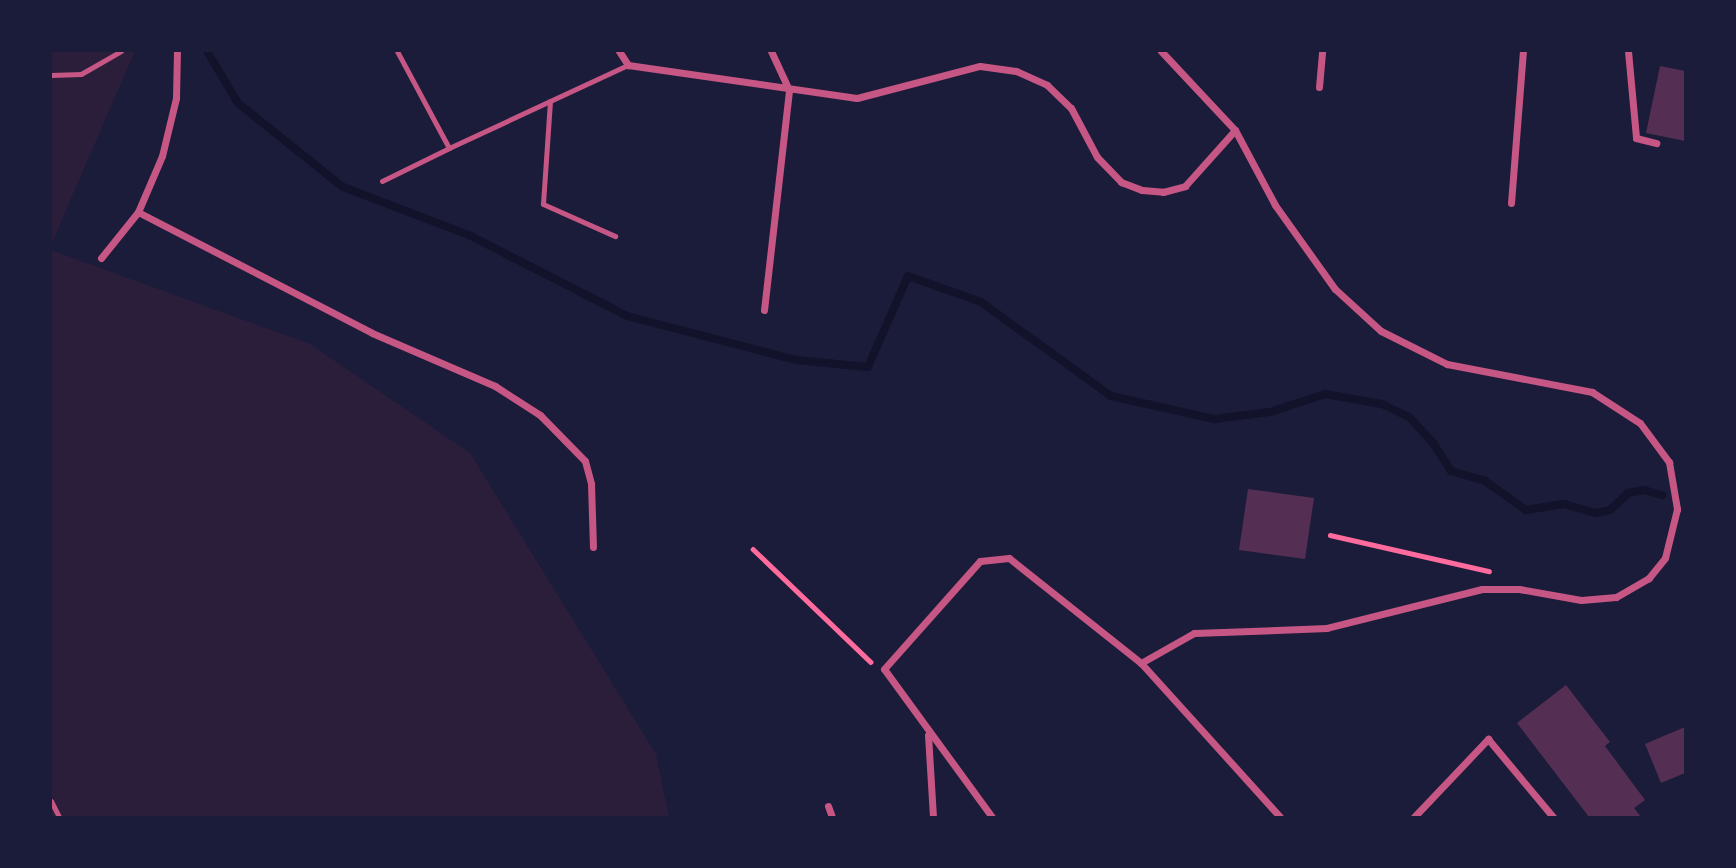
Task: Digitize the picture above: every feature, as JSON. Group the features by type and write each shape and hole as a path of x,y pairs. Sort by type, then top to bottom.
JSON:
{"street":[{"path":"101,258 138,212 162,156 174,107 177,51"},
{"path":"620,51 628,65 857,98 980,66 1016,71 1047,85 1071,108 1097,158 1121,182 1142,190 1163,192 1185,186 1235,130"},
{"path":"764,310 789,90 771,51"},
{"path":"1141,663 1194,633 1326,628 1472,591 1519,589 1604,600 1649,578 1665,558 1677,509 1674,477 1664,453 1640,424 1592,392 1447,364 1381,331 1335,289 1275,205 1235,130 1161,51"},
{"path":"1319,87 1322,51"},
{"path":"1511,203 1523,51"},
{"path":"1628,51 1636,138 1657,143"},
{"path":"138,212 372,332 495,386 540,415 585,461 591,484 593,547"},
{"path":"992,817 928,734 884,670 980,561 1009,558 1141,663 1280,817"},
{"path":"928,734 933,817"},
{"path":"1414,817 1488,739 1553,817"},
{"path":"828,806 832,817"}],"lane":[{"path":"51,75 81,74 121,51"},
{"path":"397,51 449,148"},
{"path":"382,181 628,65"},
{"path":"550,101 543,204 615,236"},
{"path":"51,801 59,817"}],"path":[{"path":"1330,535 1484,568 1519,589"},
{"path":"753,549 858,654 884,670"}],"shaded area":[{"path":"51,51 135,51 51,245"},
{"path":"51,250 310,344 470,453 656,754 669,817 51,817"}],"building":[{"path":"1660,66 1685,71 1685,141 1646,133"},
{"path":"1248,489 1314,498 1305,559 1239,550"},
{"path":"1566,685 1610,742 1605,746 1645,800 1634,808 1641,817 1589,817 1517,723"},
{"path":"1685,727 1685,773 1661,783 1645,744"}],"waterway":[{"path":"207,51 238,103 343,187 471,236 627,316 796,360 868,367 908,276 981,302 1111,396 1214,419 1270,412 1325,394 1382,404 1409,417 1433,443 1451,471 1485,481 1526,510 1564,504 1596,513 1610,510 1628,493 1644,490 1662,495"}]}
